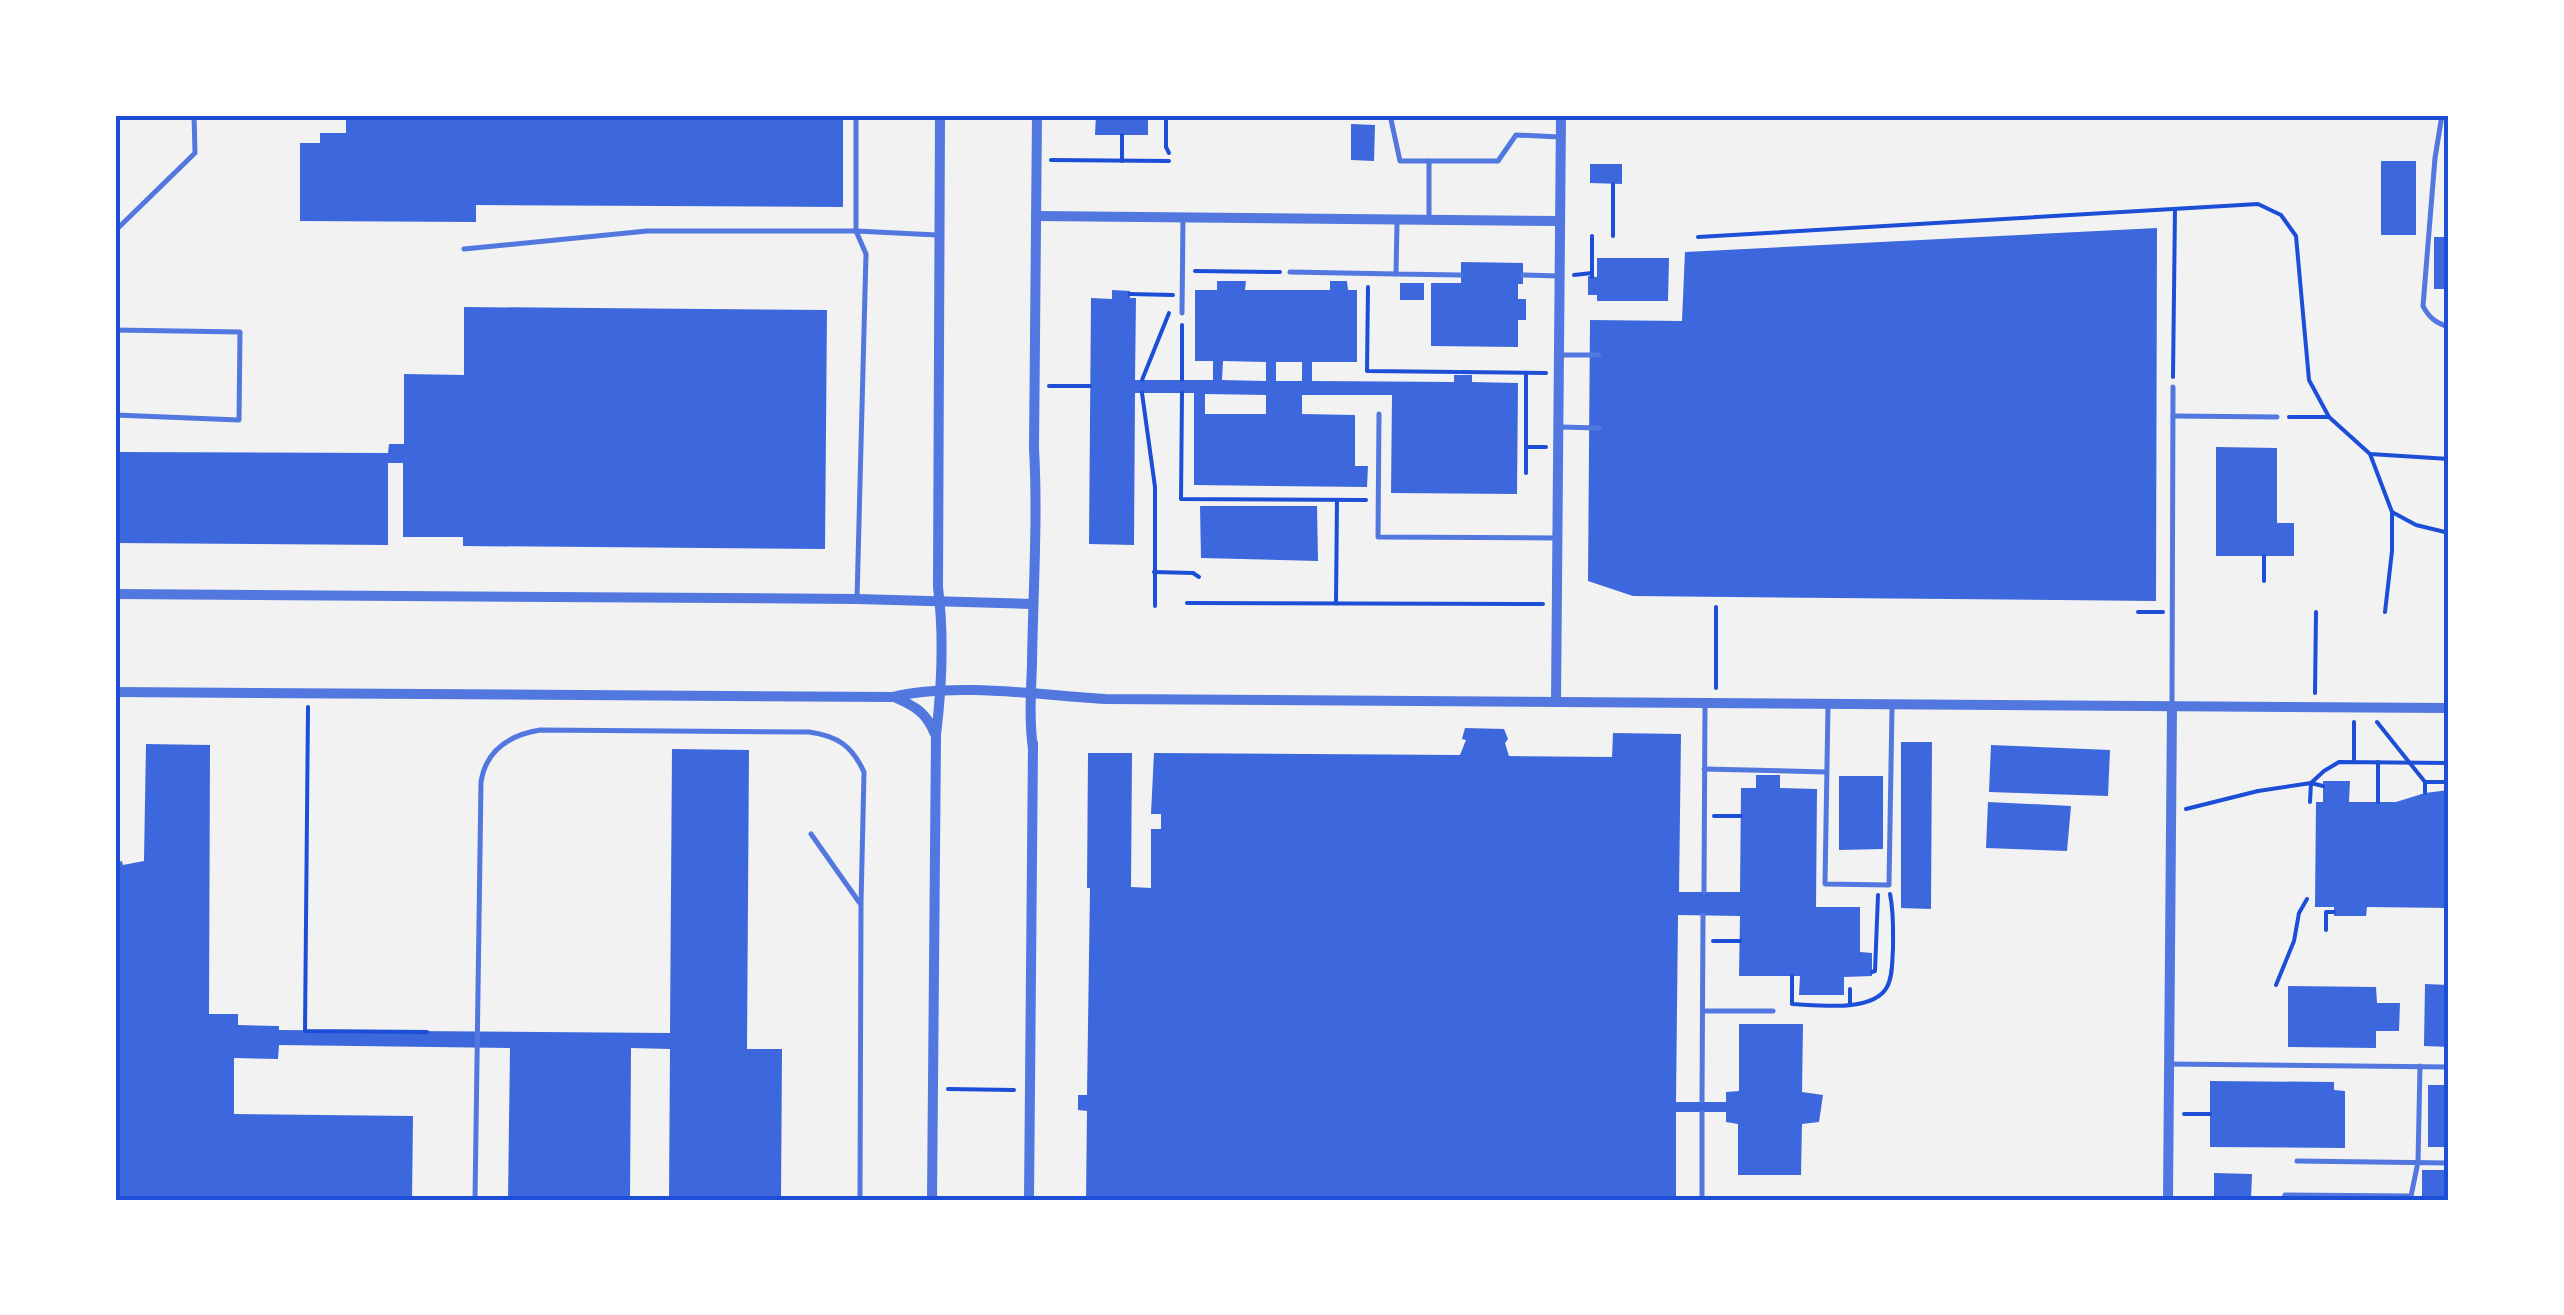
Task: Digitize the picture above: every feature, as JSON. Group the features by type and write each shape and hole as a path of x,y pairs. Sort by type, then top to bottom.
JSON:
{"street":[{"path":"932,1200 936,734 940,691 940,115"},
{"path":"1030,1200 1029,712 1036,510 1037,115"},
{"path":"1556,702 1560,115"},
{"path":"1036,216 1560,221"},
{"path":"115,594 857,599 1033,604"},
{"path":"115,692 892,697 940,691 1105,699 2449,708"},
{"path":"892,697 916,706 936,734"},
{"path":"2168,1200 2172,706"}],"lane":[{"path":"115,231 195,154 194,115"},
{"path":"856,115 856,231 866,254 857,599"},
{"path":"1390,115 1400,161 1498,161 1516,135 1560,137"},
{"path":"2442,115 2423,306 2437,324 2449,327"},
{"path":"1429,220 1430,161"},
{"path":"1182,313 1183,218"},
{"path":"1396,274 1397,219"},
{"path":"464,248 647,231 940,235"},
{"path":"1290,272 1461,275"},
{"path":"1523,276 1559,276"},
{"path":"115,330 240,332 239,420 115,415"},
{"path":"1558,354 1600,355"},
{"path":"2172,706 2173,387"},
{"path":"1379,414 1378,537 1556,538"},
{"path":"2173,416 2277,417"},
{"path":"1558,427 1599,428"},
{"path":"1704,892 1705,703"},
{"path":"1828,703 1825,884 1879,885 1888,885 1892,704"},
{"path":"475,1200 482,772 502,744 540,730 809,732 833,738 852,750 864,772 860,1200"},
{"path":"1704,769 1827,772"},
{"path":"811,834 861,904"},
{"path":"1702,1101 1704,915"},
{"path":"1703,1010 1773,1011"},
{"path":"2169,1064 2449,1066"},
{"path":"2285,1200 2286,1194 2411,1196 2418,1162 2420,1066"},
{"path":"1702,1112 1702,1200"},
{"path":"2297,1160 2449,1163"}],"path":[{"path":"1166,115 1169,153"},
{"path":"1122,135 1122,161"},
{"path":"1036,160 1169,161"},
{"path":"1613,236 1614,184"},
{"path":"1698,238 2258,204 2282,215 2296,236 2309,380 2330,417 2370,454 2392,512 2385,612"},
{"path":"2173,387 2175,209"},
{"path":"1592,236 1592,276"},
{"path":"1183,271 1290,272"},
{"path":"1368,274 1367,370 1558,373"},
{"path":"1130,294 1182,295"},
{"path":"1142,380 1169,313 1182,313 1182,380"},
{"path":"1526,373 1526,473"},
{"path":"1034,386 1090,386"},
{"path":"1142,393 1155,487 1155,606"},
{"path":"1182,394 1181,499 1378,500"},
{"path":"2277,417 2330,417"},
{"path":"2370,454 2449,459"},
{"path":"1336,603 1337,500"},
{"path":"2392,512 2416,525 2449,533"},
{"path":"2264,556 2264,581"},
{"path":"1154,572 1193,573 1199,577"},
{"path":"1187,603 1556,604"},
{"path":"1716,607 1716,679"},
{"path":"2138,612 2171,612"},
{"path":"2315,676 2316,612"},
{"path":"308,694 305,1030 428,1032"},
{"path":"2354,762 2359,707"},
{"path":"2359,707 2425,782 2425,793"},
{"path":"2310,802 2311,782 2339,762 2449,763"},
{"path":"2378,762 2378,802"},
{"path":"2171,809 2191,809 2233,796 2311,782 2323,786"},
{"path":"2425,782 2449,782"},
{"path":"1704,816 1741,816"},
{"path":"1872,972 1879,885"},
{"path":"1792,976 1792,1004 1850,1005 1882,995 1892,970 1894,911 1888,885"},
{"path":"2276,985 2307,899"},
{"path":"2326,930 2326,912 2334,912"},
{"path":"1703,941 1740,941"},
{"path":"1850,989 1850,1005"},
{"path":"934,1089 1030,1090"},
{"path":"2169,1114 2210,1114"}],"building":[{"path":"346,115 843,115 843,207 476,205 476,222 300,221 300,143 320,143 320,133 346,133"},
{"path":"1096,115 1148,115 1148,135 1095,135"},
{"path":"1351,124 1375,125 1374,161 1351,160"},
{"path":"2381,161 2416,161 2416,235 2381,235"},
{"path":"1590,164 1622,164 1622,184 1590,183"},
{"path":"2157,228 2156,601 1633,596 1588,581 1590,320 1682,321 1685,252"},
{"path":"2434,237 2449,237 2449,289 2434,289"},
{"path":"1597,258 1669,258 1668,301 1597,301 1597,295 1588,295 1588,276 1597,277"},
{"path":"1461,262 1523,263 1518,299 1526,299 1526,320 1518,320 1518,347 1431,346 1431,283 1461,283"},
{"path":"1217,281 1246,281 1245,290 1330,290 1330,281 1347,281 1348,290 1357,290 1357,362 1312,362 1312,381 1454,382 1454,375 1472,375 1472,382 1518,383 1517,494 1391,493 1392,395 1302,395 1302,414 1355,415 1355,466 1368,466 1367,487 1194,485 1194,393 1135,393 1134,545 1089,544 1091,298 1112,299 1112,290 1130,291 1130,298 1136,298 1135,380 1213,380 1213,361 1195,361 1195,290 1217,290","holes":["1223,361 1266,362 1266,381 1222,380","1276,362 1302,362 1302,381 1276,381","1205,394 1266,395 1266,414 1205,414"]},
{"path":"1400,283 1424,283 1424,300 1400,300"},
{"path":"464,307 827,310 825,549 463,546 463,537 403,537 403,463 388,463 388,545 115,543 115,452 388,453 389,444 404,444 404,374 464,375"},
{"path":"2216,447 2277,448 2277,523 2294,523 2294,556 2216,556"},
{"path":"1200,506 1317,506 1318,561 1201,558"},
{"path":"1465,728 1504,729 1509,756 1612,757 1613,733 1681,734 1679,892 1740,892 1741,788 1756,788 1756,775 1780,775 1780,788 1817,789 1816,907 1860,907 1860,952 1872,953 1872,976 1844,977 1844,995 1799,995 1800,976 1739,976 1740,916 1678,915 1676,1102 1726,1102 1726,1092 1739,1091 1739,1024 1803,1024 1802,1092 1823,1095 1819,1122 1802,1124 1801,1175 1738,1175 1738,1124 1726,1122 1726,1112 1676,1112 1676,1200 1086,1200 1087,1111 1078,1110 1078,1095 1087,1095 1088,753 1132,753 1131,887 1151,888 1151,829 1161,829 1161,814 1151,814 1154,753 1460,755 1466,740 1462,739"},
{"path":"1901,742 1932,742 1931,909 1901,908"},
{"path":"146,744 210,745 209,1014 238,1014 238,1025 279,1026 279,1030 670,1033 672,749 749,750 747,1049 782,1049 781,1200 669,1200 670,1049 631,1048 630,1200 508,1200 510,1048 279,1045 278,1059 234,1058 234,1114 413,1116 412,1200 115,1200 115,863 144,861"},
{"path":"1991,745 2110,750 2108,796 1989,792"},
{"path":"1839,776 1883,776 1883,849 1839,850"},
{"path":"2323,781 2350,781 2349,802 2396,802 2449,790 2449,908 2367,907 2366,916 2334,916 2334,907 2315,907 2316,802 2323,802"},
{"path":"1988,802 2071,806 2067,851 1986,848"},
{"path":"2425,984 2449,985 2449,1047 2424,1046"},
{"path":"2288,986 2376,987 2377,1003 2400,1003 2399,1031 2376,1031 2376,1048 2288,1047"},
{"path":"2210,1081 2334,1082 2334,1090 2345,1091 2345,1148 2210,1147"},
{"path":"2428,1085 2449,1085 2449,1147 2428,1147"},
{"path":"2422,1170 2449,1170 2449,1200 2422,1200"},
{"path":"2214,1173 2252,1174 2251,1200 2214,1200"}]}
